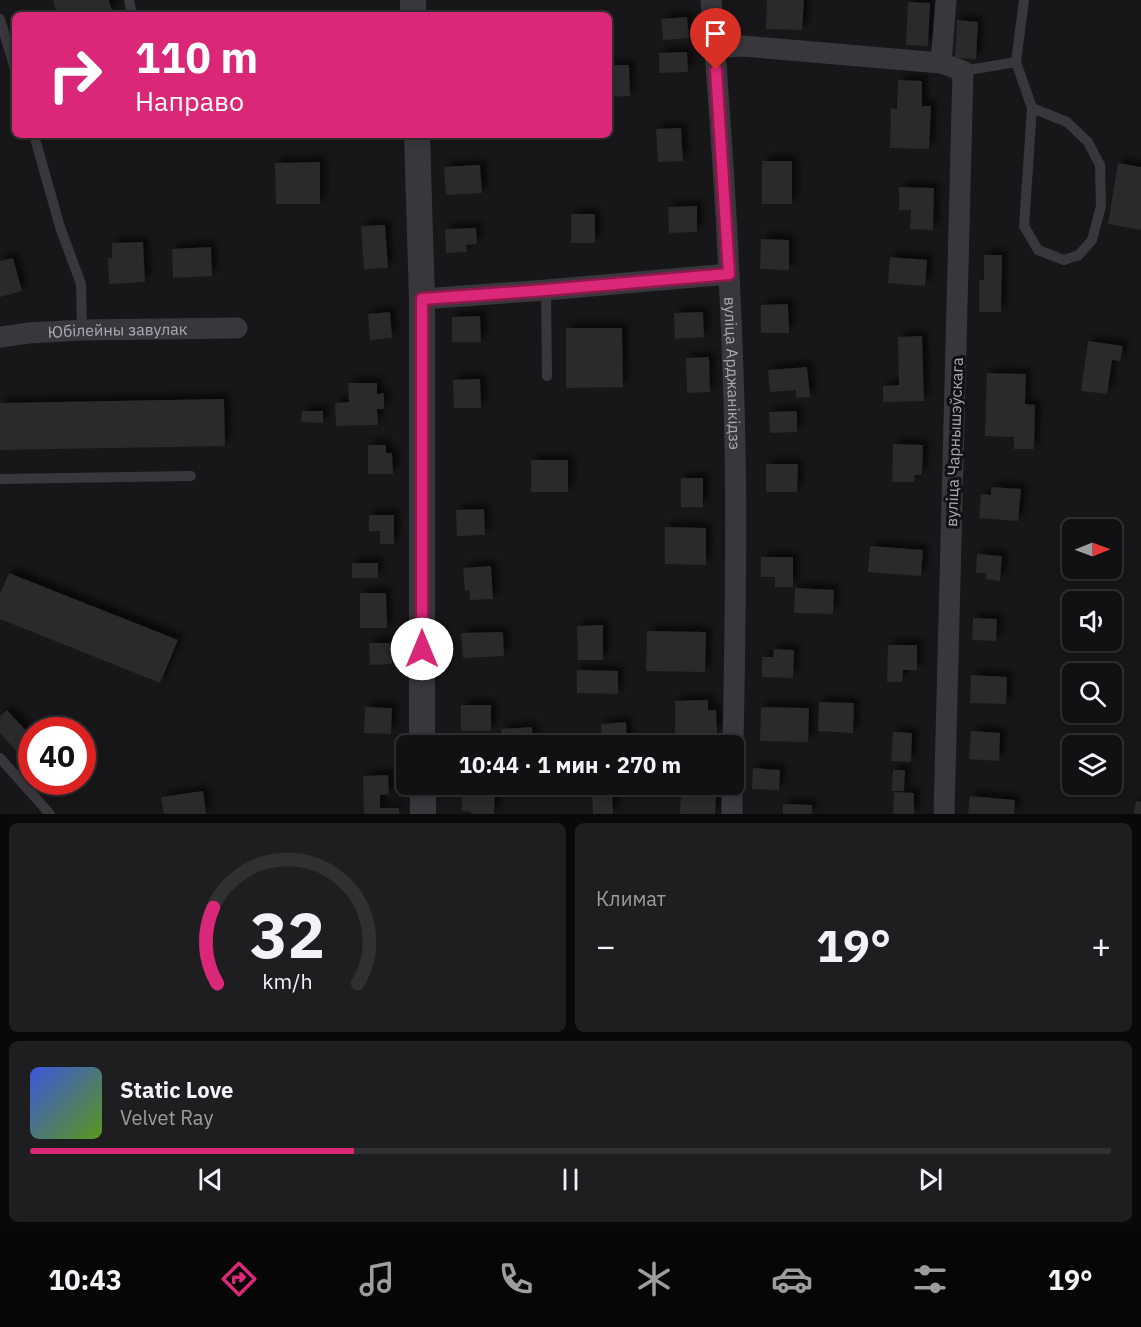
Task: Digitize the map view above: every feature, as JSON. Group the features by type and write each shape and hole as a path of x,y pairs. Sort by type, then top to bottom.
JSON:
{"street":[{"name":"вуліца Арджанікідзэ","path":"711,0 729,274 735,446 733,735"},
{"path":"941,63 946,0"},
{"path":"715,48 743,46 941,63 963,71"},
{"name":"вуліца Чарнышэўскага","path":"944,814 963,71"},
{"path":"417,138 422,299 422,735"},
{"path":"422,299 729,274"},
{"name":"Юбілейны завулак","path":"0,338 29,333 82,330 237,328"},
{"path":"423,795 423,814"},
{"path":"732,795 732,814"}],"lane":[{"path":"1024,0 1016,62 1032,108 1024,226 1038,250 1064,260 1079,255 1092,240 1101,206 1100,165 1088,142 1067,122 1032,108"},
{"path":"0,19 12,59"},
{"path":"963,71 1016,62"},
{"path":"35,138 60,226 81,284 82,330"},
{"path":"546,290 548,376"},
{"path":"0,479 191,476"},
{"path":"0,758 50,814"}],"building":[{"path":"53,0 109,0 112,11 108,12 56,12"},
{"path":"767,0 804,0 802,30 766,29"},
{"path":"908,2 930,3 928,46 906,45"},
{"path":"687,17 689,38 663,40 661,19"},
{"path":"957,20 978,22 976,59 955,58"},
{"path":"687,52 688,72 659,73 659,53"},
{"path":"612,65 629,65 630,96 612,97"},
{"path":"898,80 922,81 922,106 931,106 929,149 890,148 891,108 897,109"},
{"path":"681,128 683,161 658,162 656,129"},
{"path":"355,138 386,138 386,139 355,140"},
{"path":"762,161 792,161 792,204 762,204"},
{"path":"320,162 320,204 276,204 275,163"},
{"path":"1118,163 1141,167 1141,230 1108,224"},
{"path":"480,165 482,193 446,195 444,167"},
{"path":"899,187 934,188 933,230 910,229 911,210 899,210"},
{"path":"697,206 697,232 669,233 668,207"},
{"path":"571,214 595,214 595,243 571,243"},
{"path":"385,225 388,268 364,269 361,226"},
{"path":"476,228 477,244 466,245 467,252 446,253 445,229"},
{"path":"761,239 789,240 789,270 760,269"},
{"path":"143,242 145,282 109,284 108,258 112,258 112,243"},
{"path":"211,247 212,276 173,278 172,249"},
{"path":"984,255 1002,255 1001,312 979,312 979,280 984,280"},
{"path":"890,257 927,260 925,286 888,283"},
{"path":"13,258 22,291 0,297 0,261"},
{"path":"788,304 789,333 761,333 761,305"},
{"path":"390,312 392,338 370,340 368,314"},
{"path":"703,312 704,337 675,339 674,313"},
{"path":"480,316 481,342 452,342 452,317"},
{"path":"566,328 622,328 623,387 566,388"},
{"path":"922,336 924,401 883,402 883,386 899,385 898,337"},
{"path":"1088,341 1123,346 1120,361 1112,360 1107,394 1081,391"},
{"path":"709,357 710,392 687,393 686,358"},
{"path":"807,367 810,397 796,398 796,390 770,392 768,370"},
{"path":"987,373 1026,374 1025,404 1035,405 1034,449 1014,449 1014,437 985,436"},
{"path":"480,379 481,408 454,408 453,380"},
{"path":"348,383 377,383 377,394 384,393 384,409 377,409 378,425 336,426 335,403 349,402"},
{"path":"224,399 225,446 0,450 0,403"},
{"path":"302,411 323,411 323,423 301,422"},
{"path":"797,411 797,432 770,433 769,412"},
{"path":"893,444 923,445 922,475 915,475 914,482 892,482"},
{"path":"368,445 386,445 386,453 392,453 393,474 368,474"},
{"path":"531,460 568,460 568,492 531,492"},
{"path":"766,464 798,464 797,492 766,492"},
{"path":"681,478 703,478 703,507 681,507"},
{"path":"991,487 1021,489 1018,521 979,518 981,494 991,495"},
{"path":"484,509 485,535 457,536 456,510"},
{"path":"369,515 394,515 394,544 380,544 380,531 369,531"},
{"path":"665,527 706,528 706,565 665,564"},
{"path":"870,546 923,550 921,576 868,572"},
{"path":"977,554 1002,556 1000,581 986,579 986,573 976,573"},
{"path":"761,557 793,557 793,587 775,587 775,577 761,577"},
{"path":"352,563 378,563 378,578 352,578"},
{"path":"491,566 493,599 470,600 469,590 465,591 463,568"},
{"path":"9,573 178,640 160,683 0,619 0,594"},
{"path":"795,588 834,590 833,614 794,613"},
{"path":"360,593 386,593 387,628 360,628"},
{"path":"973,618 997,619 996,641 972,640"},
{"path":"603,625 603,660 578,660 577,626"},
{"path":"647,631 706,632 705,672 646,671"},
{"path":"503,632 504,656 463,658 461,633"},
{"path":"369,643 392,643 392,664 370,665"},
{"path":"888,645 917,645 917,670 903,670 902,682 887,682"},
{"path":"774,649 794,650 793,678 762,677 762,657 773,657"},
{"path":"577,670 618,671 618,694 577,693"},
{"path":"971,675 1007,677 1006,704 970,703"},
{"path":"708,700 708,710 716,710 717,733 675,735 675,701"},
{"path":"819,702 854,703 853,733 818,731"},
{"path":"461,705 491,705 491,731 461,731"},
{"path":"365,707 392,708 391,734 364,733"},
{"path":"761,707 809,708 808,742 760,741"},
{"path":"7,710 18,722 18,753 0,733 0,716"},
{"path":"626,722 627,735 602,735 601,724"},
{"path":"532,727 532,735 501,735 501,729"},
{"path":"971,731 1000,733 999,761 969,759"},
{"path":"893,732 912,733 911,762 891,761"},
{"path":"753,768 780,770 779,790 752,789"},
{"path":"893,770 905,770 904,791 892,791"},
{"path":"388,775 389,794 380,795 380,808 399,808 399,814 364,814 363,776"},
{"path":"203,791 206,814 164,814 161,797"},
{"path":"894,792 914,793 914,814 893,814"},
{"path":"462,795 495,795 494,814 471,814 471,812 462,811"},
{"path":"592,795 612,795 613,814 593,814"},
{"path":"681,795 716,796 715,814 680,814"},
{"path":"970,796 1015,800 1014,814 968,814"},
{"path":"1136,801 1141,802 1141,814 1134,814"},
{"path":"783,804 812,805 812,814 783,814"}],"route":[{"path":"422,649 422,299 729,274 716,70"}]}
